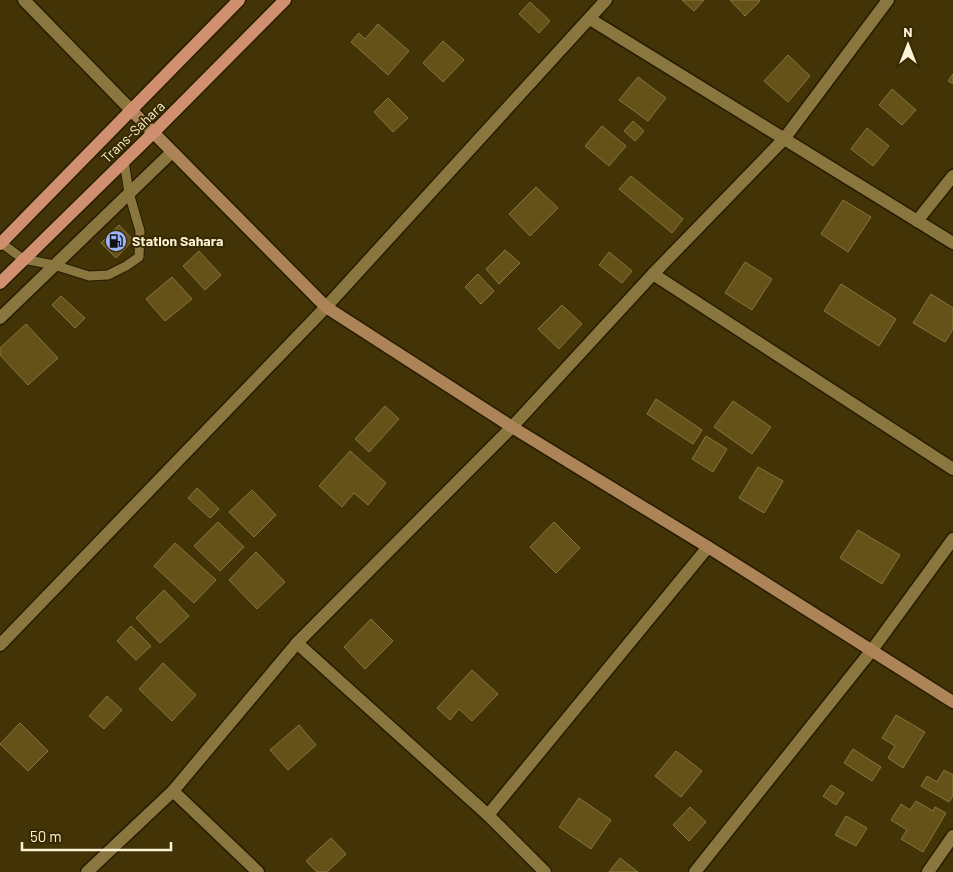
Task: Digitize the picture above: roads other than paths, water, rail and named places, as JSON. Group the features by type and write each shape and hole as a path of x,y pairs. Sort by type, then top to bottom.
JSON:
{"main road":[{"name":"Trans-Sahara","path":"0,243 132,111 239,0"},
{"name":"Trans-Sahara","path":"0,283 285,0"}],"street":[{"path":"24,0 326,307 512,427 953,702"},
{"path":"0,645 326,307 606,0"},
{"path":"87,872 173,791 297,643 512,427 653,274 784,138 888,0"},
{"path":"590,19 953,243"},
{"path":"0,318 172,152"},
{"path":"917,221 953,176"},
{"path":"653,274 953,470"},
{"path":"695,872 872,650 953,539"},
{"path":"488,815 708,548"},
{"path":"297,643 488,815 545,872"},
{"path":"173,791 258,872"},
{"path":"928,872 953,836"}],"lane":[{"path":"0,243 23,259 54,265 90,276 108,275 126,266 139,257 140,231 129,193 124,161"}],"place":[{"name":"Station Sahara","path":"116,241"}]}
